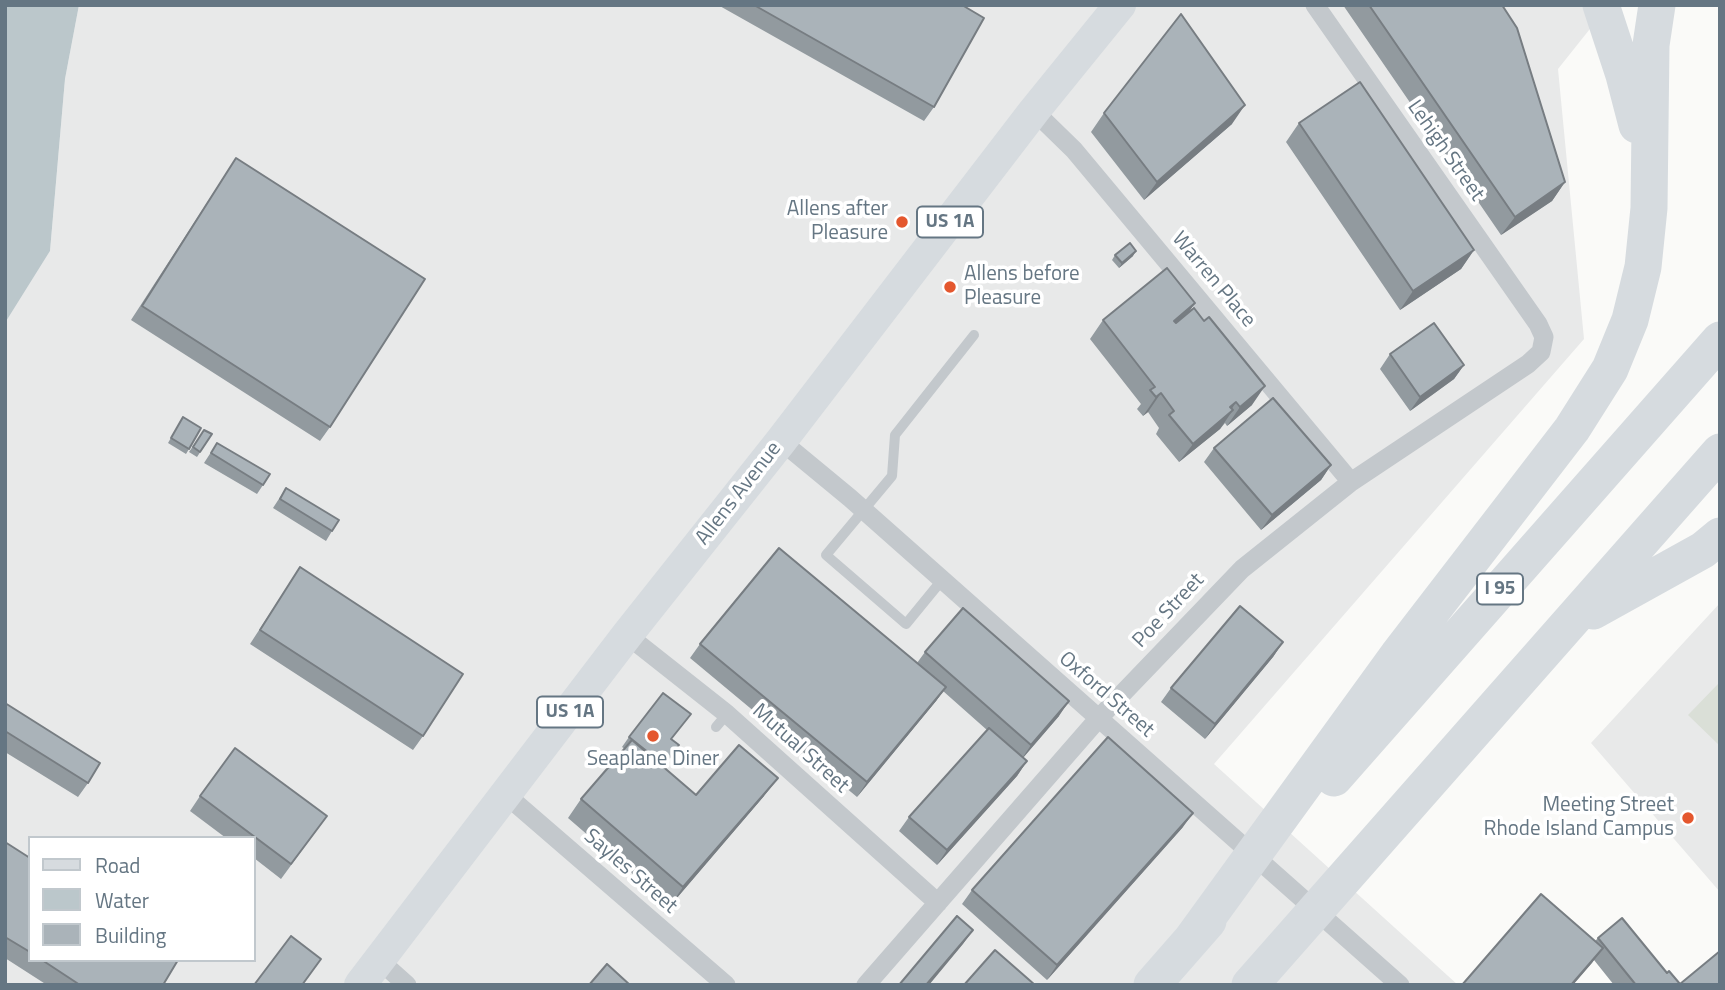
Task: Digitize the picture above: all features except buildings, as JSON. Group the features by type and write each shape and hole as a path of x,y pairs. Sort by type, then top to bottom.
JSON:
{"highway":[{"path":"1601,5 1633,103 1649,208"},
{"path":"1152,985 1276,833 1398,655 1572,429 1610,369 1630,320 1643,267 1649,208 1651,45 1657,5"},
{"name":"I 95","path":"1276,833 1720,340"},
{"path":"1250,985 1720,452"},
{"path":"1570,624 1703,550 1720,536"}],"main road":[{"name":"Allens Avenue","path":"369,972 1034,111 1121,5"}],"street":[{"name":"Lehigh Street","path":"1315,5 1538,324"},
{"name":"Warren Place","path":"1034,111 1074,150 1351,482"},
{"name":"Poe Street","path":"866,985 1098,719 1241,569 1351,482 1536,358 1541,352 1544,337 1538,324"},
{"name":"Oxford Street","path":"781,441 864,510 1400,985"},
{"name":"Mutual Street","path":"627,635 722,721 938,903"},
{"name":"Sayles Street","path":"505,794 726,985"},
{"path":"369,972 407,985"}],"lane":[{"path":"942,580 905,624 826,555 891,476 895,435 974,335"}],"shaded area":[{"path":"79,5 1609,5 1558,69 1584,339 1214,764 1458,985 5,985 5,323 50,251 65,79"},
{"name":"Meeting Street Rhode Island Campus","path":"1720,603 1720,892 1591,743"},
{"path":"1720,682 1720,746 1688,715"}],"water":[{"path":"5,5 79,5 65,79 50,251 5,323"}],"place":[{"name":"Allens after Pleasure","path":"902,222"},
{"name":"Allens before Pleasure","path":"950,287"},
{"name":"Seaplane Diner","path":"653,736"},
{"name":"Meeting Street Rhode Island Campus","path":"1688,818"}]}
